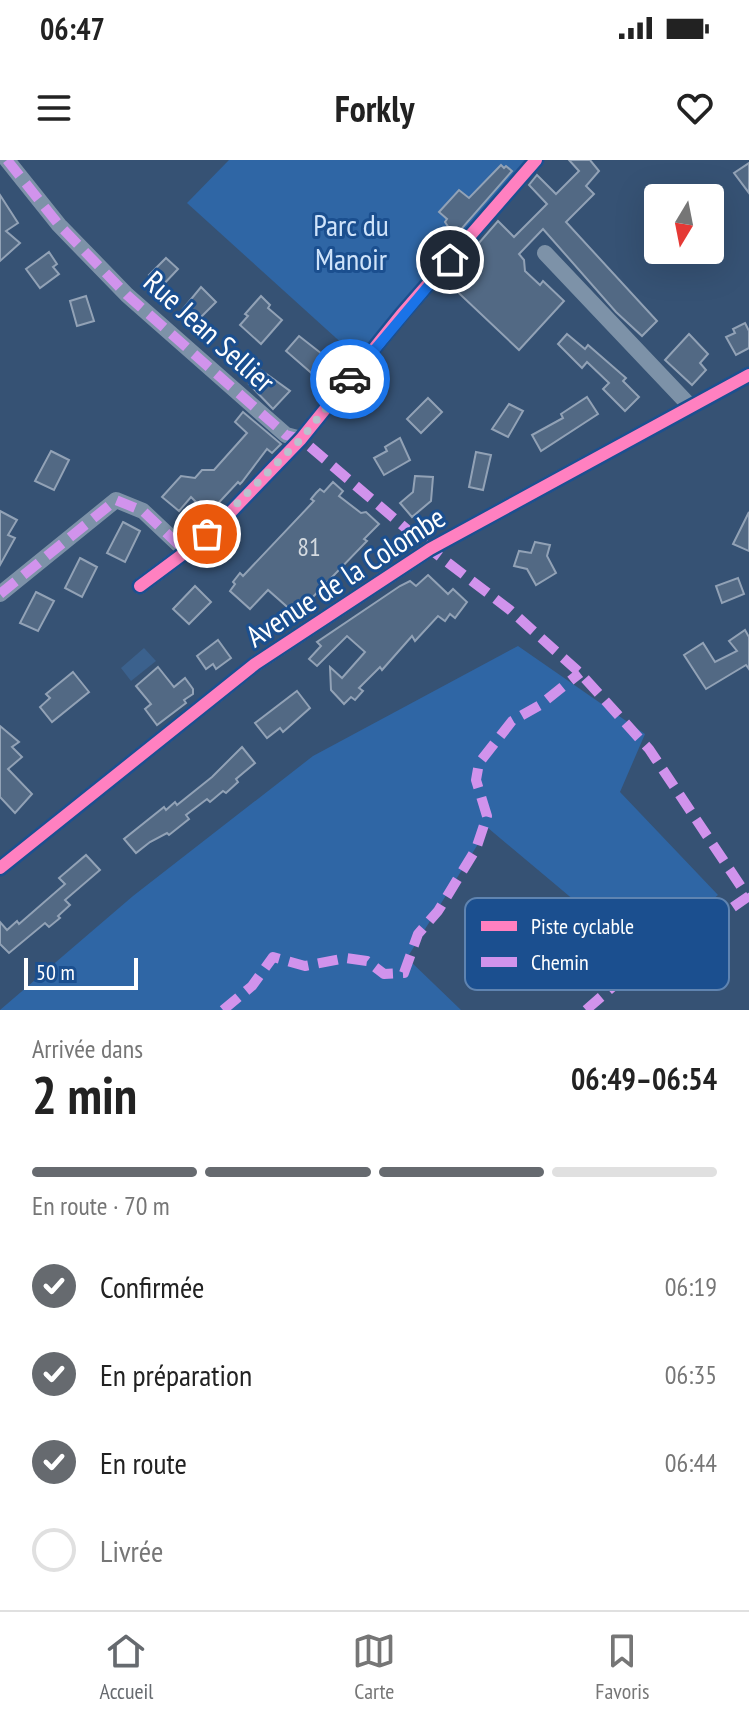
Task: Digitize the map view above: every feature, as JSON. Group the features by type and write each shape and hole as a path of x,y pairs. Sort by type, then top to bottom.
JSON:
{"street":[{"name":"Rue Jean Sellier","path":"7,160 59,225 127,295 286,435 301,439"},
{"path":"140,586 227,516 301,439 401,315 536,160"},
{"path":"545,253 690,406"},
{"name":"Avenue de la Colombe","path":"0,868 255,664 430,549 749,375"},
{"path":"0,594 116,500 143,511 179,545"}],"green space":[{"name":"Parc du Manoir","path":"229,160 529,160 357,357 187,203"},
{"path":"518,646 645,734 620,792 718,895 714,898 571,898 488,828 407,958 461,1010 0,1010 133,896 313,756"}],"shaded area":[{"path":"144,648 156,661 131,681 121,668"}],"building":[{"path":"569,160 590,160 599,171 586,186 594,194 566,222 657,321 642,336 616,312 543,229 519,254 524,260 525,271 540,285 543,281 564,301 519,350 446,281 498,221 514,237 547,204 529,185 537,175 556,194 579,171"},
{"path":"749,163 749,193 734,173"},
{"path":"501,165 512,171 457,234 439,212 459,190 469,198"},
{"path":"0,195 18,223 6,231 20,243 0,261"},
{"path":"49,252 57,264 53,267 59,274 40,288 26,269"},
{"path":"166,258 178,269 161,287 149,275"},
{"path":"201,287 216,302 196,322 183,309"},
{"path":"86,296 94,321 77,326 70,301"},
{"path":"261,296 270,305 268,308 282,320 261,344 240,325 248,316 245,314"},
{"path":"745,323 749,331 749,348 736,355 726,337"},
{"path":"567,334 585,349 588,345 626,378 623,381 639,397 625,411 603,389 609,383 587,362 582,368 558,344"},
{"path":"689,334 708,354 700,363 706,370 692,385 665,360"},
{"path":"299,336 331,361 316,377 286,351"},
{"path":"261,370 290,391 273,409 249,384"},
{"path":"587,397 598,414 541,451 532,435 563,418 561,414"},
{"path":"428,398 442,412 421,433 407,419"},
{"path":"509,404 523,411 508,437 492,429"},
{"path":"243,412 281,444 272,453 267,449 242,482 238,482 212,510 204,504 201,507 191,497 179,511 162,497 181,476 195,478 202,470 214,470 247,433 235,422"},
{"path":"400,438 410,460 384,475 374,458"},
{"path":"51,451 69,460 54,490 35,481"},
{"path":"476,452 491,455 483,490 469,487"},
{"path":"415,476 433,477 431,501 412,517 400,503 413,492"},
{"path":"333,482 343,491 339,496 379,524 364,539 367,541 308,602 305,599 293,612 268,590 250,609 230,591 235,584 233,582 240,573 243,576 314,501 311,499 320,489 324,492"},
{"path":"0,511 17,520 8,535 15,538 0,565"},
{"path":"749,512 749,551 733,544"},
{"path":"123,522 140,531 125,562 107,553"},
{"path":"535,542 550,545 547,556 556,573 536,585 527,569 514,566 519,551 531,553"},
{"path":"80,558 97,567 82,597 65,588"},
{"path":"428,575 448,594 453,589 467,602 455,618 450,614 445,621 438,616 415,641 412,636 382,670 380,667 359,688 363,691 355,700 351,697 344,704 331,690 330,667 342,678 365,652 347,636 317,666 309,659 321,646 317,642 400,586 410,581 416,586"},
{"path":"738,578 744,594 722,603 716,586"},
{"path":"195,586 211,602 189,624 173,609"},
{"path":"36,592 54,601 38,631 20,623"},
{"path":"745,630 749,637 749,669 746,665 706,689 684,655 703,643 715,662 737,651 729,641"},
{"path":"218,640 231,658 216,669 213,664 206,669 197,656"},
{"path":"158,667 174,687 185,678 193,694 157,725 145,709 151,704 136,686"},
{"path":"73,672 89,692 52,722 40,707 50,698 46,694"},
{"path":"297,691 310,708 283,732 280,728 267,738 255,723"},
{"path":"0,726 19,742 12,747 22,757 8,769 32,794 15,813 0,797"},
{"path":"242,747 255,763 236,779 238,782 226,793 223,791 210,802 207,799 186,815 189,819 169,835 167,833 150,842 136,853 124,839 164,807 166,810 175,802 177,805 212,777"},
{"path":"86,855 100,870 65,900 70,905 58,916 60,918 49,927 45,923 9,953 0,944 0,922 7,930 17,921 19,924 65,884 59,878"}],"marked path":[{"path":"7,160 59,225 127,295 286,435 301,439 430,549 510,610 580,673 649,749 748,897"},
{"path":"0,594 116,500 143,511 179,545"},
{"path":"223,1010 252,986 273,957 305,966 346,958 367,961 384,974 404,973 418,934 438,911 476,849 487,816 476,780 479,763 512,721 540,705 580,673"},
{"path":"729,910 749,896"},
{"path":"586,1010 609,990"}],"cycle path":[{"path":"140,586 227,516 301,439 401,315 536,160"},
{"path":"0,868 255,664 430,549 749,375"}],"way so far":[{"path":"207,534 301,439 350,379"}],"route":[{"path":"350,379 450,260"}]}
